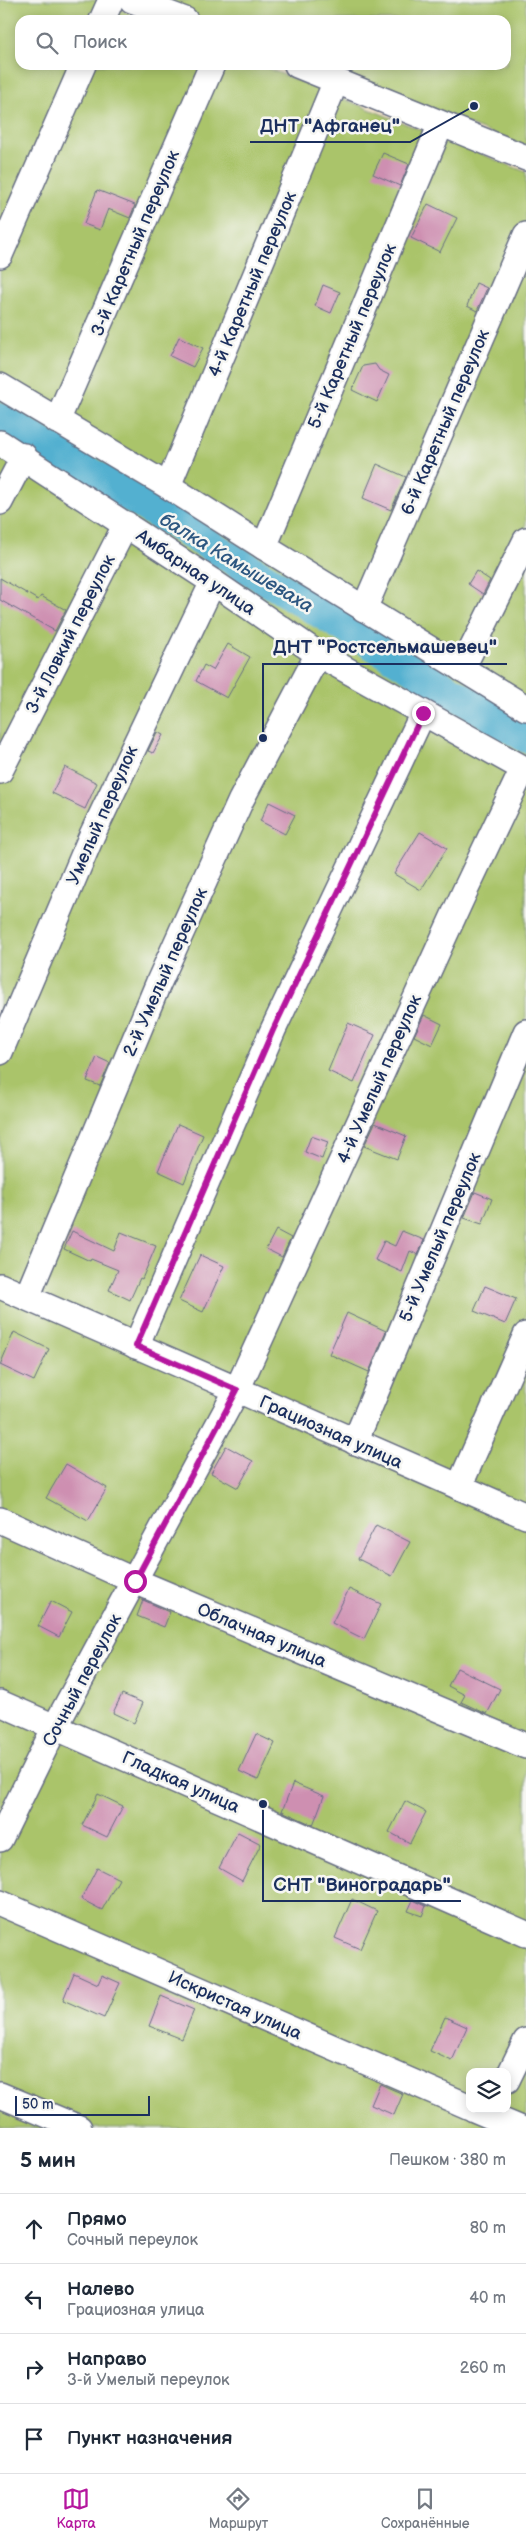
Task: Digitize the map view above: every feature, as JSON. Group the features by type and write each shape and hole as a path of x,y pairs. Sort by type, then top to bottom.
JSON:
{"street":[{"path":"104,15 111,0"},
{"path":"132,0 172,15"},
{"path":"187,15 194,0"},
{"path":"0,255 81,70"},
{"name":"3-й Каретный переулок","path":"57,421 210,70"},
{"path":"309,70 526,158"},
{"name":"4-й Каретный переулок","path":"168,486 336,81"},
{"name":"5-й Каретный переулок","path":"264,547 441,124"},
{"name":"6-й Каретный переулок","path":"364,609 526,235"},
{"path":"0,386 168,486 526,708"},
{"name":"Амбарная улица","path":"0,443 24,456 318,654 524,770"},
{"path":"0,502 24,456"},
{"name":"3-й Ловкий переулок","path":"0,771 126,524"},
{"path":"462,669 526,540"},
{"name":"Умелый переулок","path":"0,1052 92,835 213,582"},
{"name":"2-й Умелый переулок","path":"26,1297 158,984 234,817 318,654"},
{"path":"136,1346 273,1030 423,713"},
{"name":"4-й Умелый переулок","path":"237,1390 464,893 524,770"},
{"name":"5-й Умелый переулок","path":"355,1442 526,1032"},
{"name":"Грациозная улица","path":"0,1286 526,1516"},
{"path":"460,1487 526,1335"},
{"name":"Сочный переулок","path":"0,1839 55,1727 237,1390"},
{"name":"Облачная улица","path":"0,1520 135,1581 526,1746"},
{"name":"Гладкая улица","path":"0,1703 526,1934"},
{"name":"Искристая улица","path":"0,1903 482,2114 519,2128"},
{"path":"511,2072 526,2041"},
{"path":"0,2095 78,2128"}],"green space":[{"path":"0,0 97,0 134,15 15,15 15,70 271,70 526,172 526,2128 0,2128"},
{"path":"154,0 526,0 526,147 330,70 511,70 511,15 191,15"}],"building":[{"path":"383,153 409,164 400,186 373,174"},
{"path":"97,190 135,205 130,218 108,209 100,230 84,224"},
{"path":"428,204 457,218 440,252 411,238"},
{"path":"476,283 487,288 477,311 467,306"},
{"path":"323,285 340,292 331,313 315,306"},
{"path":"179,337 203,348 193,367 170,356"},
{"path":"375,364 379,370 389,375 377,402 352,390 363,366"},
{"path":"377,464 406,477 391,510 363,498"},
{"path":"476,571 490,580 483,594 468,584"},
{"path":"0,578 38,600 41,596 66,610 55,631 0,600"},
{"path":"228,644 250,657 227,698 196,681 204,665 213,670"},
{"path":"157,732 163,735 153,753 148,751"},
{"path":"65,767 97,783 85,809 52,793"},
{"path":"269,802 295,815 285,834 260,821"},
{"path":"420,832 447,848 421,890 394,874"},
{"path":"424,1015 442,1024 432,1045 414,1036"},
{"path":"348,1023 375,1035 354,1083 328,1071"},
{"path":"97,1057 110,1063 100,1086 87,1081"},
{"path":"375,1123 406,1136 397,1159 364,1146"},
{"path":"178,1124 203,1135 184,1183 158,1171"},
{"path":"311,1136 328,1142 322,1159 305,1152"},
{"path":"475,1192 492,1199 482,1224 464,1218"},
{"path":"276,1230 291,1238 282,1257 266,1249"},
{"path":"72,1231 114,1251 121,1232 156,1246 142,1279 140,1278 130,1300 109,1290 118,1270 91,1259 90,1261 64,1249"},
{"path":"402,1231 424,1240 418,1255 410,1251 402,1272 375,1260 384,1241 395,1246"},
{"path":"200,1255 224,1266 203,1312 179,1301"},
{"path":"485,1286 516,1299 505,1324 474,1311"},
{"path":"347,1313 386,1331 369,1372 329,1354"},
{"path":"14,1332 49,1349 34,1381 0,1365"},
{"path":"226,1446 253,1461 238,1488 211,1473"},
{"path":"66,1464 107,1488 88,1521 46,1498"},
{"path":"376,1525 410,1542 392,1576 358,1559"},
{"path":"349,1589 381,1604 364,1639 332,1623"},
{"path":"143,1600 170,1612 164,1627 137,1616"},
{"path":"51,1601 72,1612 59,1637 38,1626"},
{"path":"457,1668 500,1689 487,1714 461,1702 465,1695 448,1686"},
{"path":"122,1694 143,1703 134,1723 113,1713"},
{"path":"256,1734 275,1743 258,1780 239,1771"},
{"path":"293,1783 324,1796 313,1825 282,1811"},
{"path":"98,1794 123,1806 107,1837 82,1825"},
{"path":"405,1801 426,1812 410,1843 389,1832"},
{"path":"238,1832 261,1844 242,1881 219,1868"},
{"path":"97,1868 119,1879 102,1910 81,1899"},
{"path":"352,1899 377,1911 360,1949 335,1938"},
{"path":"413,1900 426,1906 422,1916 408,1911"},
{"path":"74,1973 98,1984 102,1975 120,1983 104,2018 63,2000"},
{"path":"161,1996 194,2010 182,2039 149,2026"},
{"path":"445,2017 467,2027 452,2061 430,2051"},
{"path":"380,2084 403,2094 394,2115 371,2105"}],"waterway":[{"name":"балка Камышеваха","path":"0,418 526,737"}],"place":[{"name":"ДНТ \"Афганец\"","path":"474,106"},
{"name":"ДНТ \"Ростсельмашевец\"","path":"263,738"},
{"name":"СНТ \"Виноградарь\"","path":"263,1804"}],"route":[{"path":"135,1581 237,1390 136,1346 273,1030 423,713"}]}
